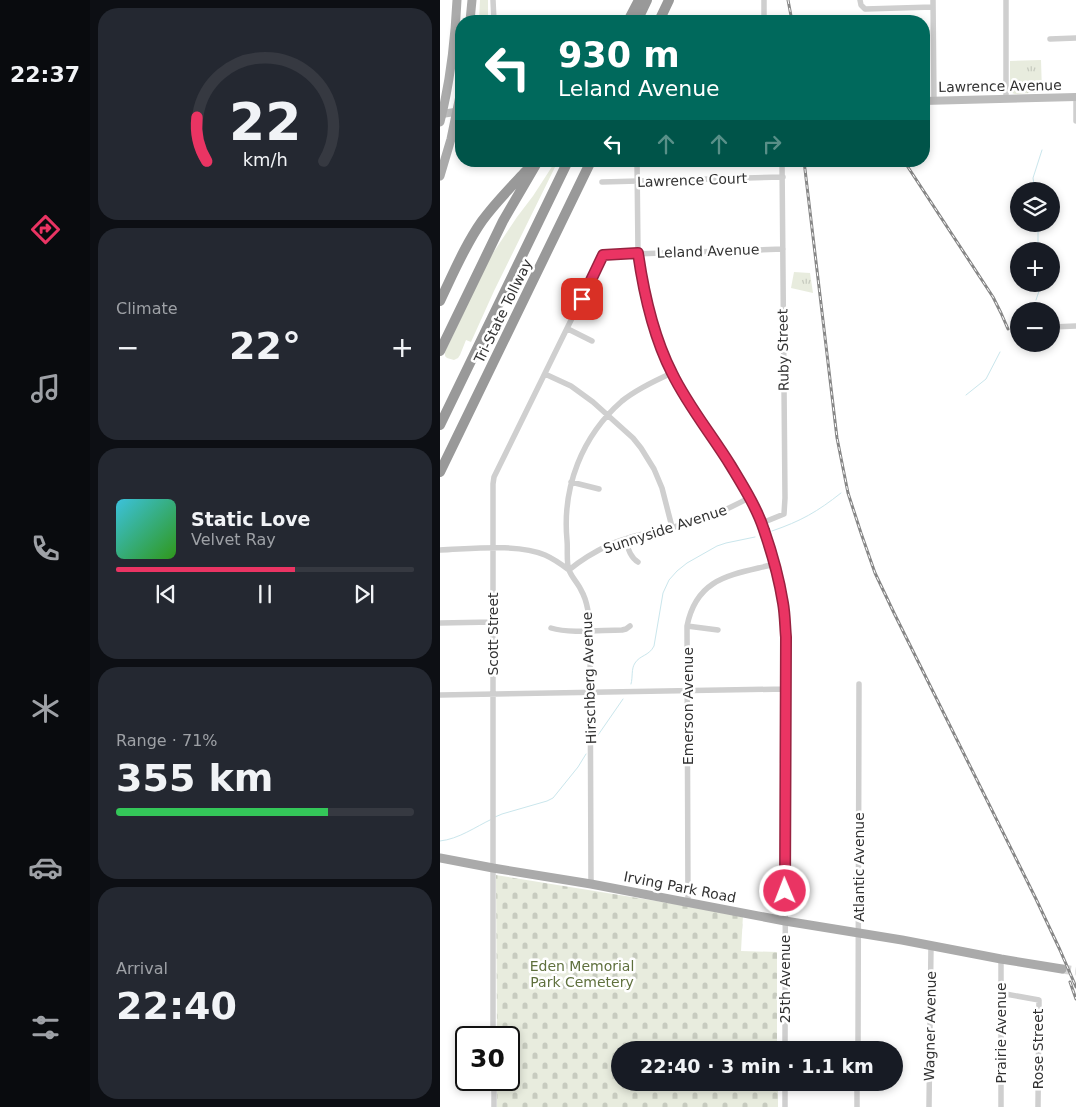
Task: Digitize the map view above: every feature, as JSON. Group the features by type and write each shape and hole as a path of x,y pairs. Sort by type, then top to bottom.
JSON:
{"highway":[{"path":"631,15 639,0"},
{"path":"640,15 647,0"},
{"path":"662,15 669,0"},
{"path":"440,301 466,247 481,222 496,203 530,167"},
{"path":"440,351 502,221 533,167"},
{"name":"Tri-State Tollway","path":"440,425 565,167"},
{"name":"Tri-State Tollway","path":"440,472 588,167"}],"main road":[{"path":"456,15 457,0"},
{"path":"471,15 472,0"},
{"path":"455,23 441,118 455,115"},
{"name":"Lawrence Avenue","path":"930,100 1076,97"},
{"path":"440,176 455,127"},
{"name":"Irving Park Road","path":"440,858 1062,969"}],"street":[{"path":"493,0 494,15"},
{"path":"764,0 764,15"},
{"path":"860,0 861,5 866,9 933,3 934,100"},
{"path":"1006,0 1006,99"},
{"path":"1050,38 1076,38"},
{"path":"1076,97 1076,121"},
{"name":"25th Avenue","path":"637,167 638,253 648,308 672,373 690,405 731,466 762,524 774,564 783,605 786,637 785,1041"},
{"name":"Ruby Street","path":"762,524 784,514 782,167"},
{"name":"Lawrence Court","path":"602,182 783,177"},
{"name":"Leland Avenue","path":"603,255 783,249"},
{"name":"Scott Street","path":"494,1026 493,484 494,477 603,255"},
{"path":"1060,327 1076,326"},
{"path":"568,329 592,342"},
{"name":"Hirschberg Avenue","path":"591,884 590,630 588,610 581,590 569,570 566,516 568,494 586,446 601,423 623,400 643,387 672,373"},
{"path":"545,374 581,393 633,438 648,458 662,488 672,528"},
{"path":"571,482 599,489"},
{"name":"Sunnyside Avenue","path":"569,570 590,554 612,544 710,516 749,498"},
{"path":"626,539 631,555 638,562"},
{"path":"440,550 513,548 535,552 557,561 569,570"},
{"name":"Emerson Avenue","path":"688,902 687,626 689,616 702,593 712,584 725,577 774,564"},
{"path":"440,623 493,622"},
{"path":"551,628 570,631 622,630 630,626"},
{"path":"687,626 718,630"},
{"name":"Atlantic Avenue","path":"858,1041 859,684"},
{"path":"440,696 785,689"},
{"name":"Wagner Avenue","path":"929,1107 931,946"},
{"name":"Prairie Avenue","path":"1001,959 1001,1107"},
{"name":"Rose Street","path":"1000,993 1039,1000 1038,1107"},
{"path":"494,1091 494,1107"},
{"path":"785,1091 785,1107"},
{"path":"857,1091 857,1107"}],"green space":[{"path":"480,0 488,0 488,15 479,15"},
{"path":"1041,60 1042,92 1012,93 1010,88 1010,61"},
{"path":"552,167 555,167 471,342 466,340 458,358 454,360 447,358 445,352 489,259"},
{"path":"794,272 810,273 813,293 791,288"},
{"name":"Eden Memorial Park Cemetery","path":"496,875 743,915 741,951 777,952 777,1041 611,1041 611,1091 778,1091 778,1107 497,1107 497,1091 520,1091 520,1026 497,1026"}],"waterway":[{"path":"1034,182 1033,178 1042,150"},
{"path":"1038,232 1038,242"},
{"path":"1036,300 1039,292"},
{"path":"966,395 986,379 1000,352"},
{"path":"772,531 792,524 824,506 841,493"},
{"path":"631,684 635,663 639,658 650,652 654,646 663,593 669,580 687,563 717,546 755,537"},
{"path":"596,738 623,699"},
{"path":"495,817 553,798 586,754"},
{"path":"440,841 460,835 492,819"}],"tunnel":[{"path":"1062,969 1076,971"}],"railway":[{"path":"788,0 791,15"},
{"path":"805,167 837,438 848,493 861,533 875,573 1036,899 1076,987"},
{"path":"908,167 993,297 1008,329"},
{"path":"1070,982 1076,999"}],"route":[{"path":"582,299 603,255 638,253 648,308 672,373 690,405 731,466 764,528 783,605 786,637 785,891"}]}
